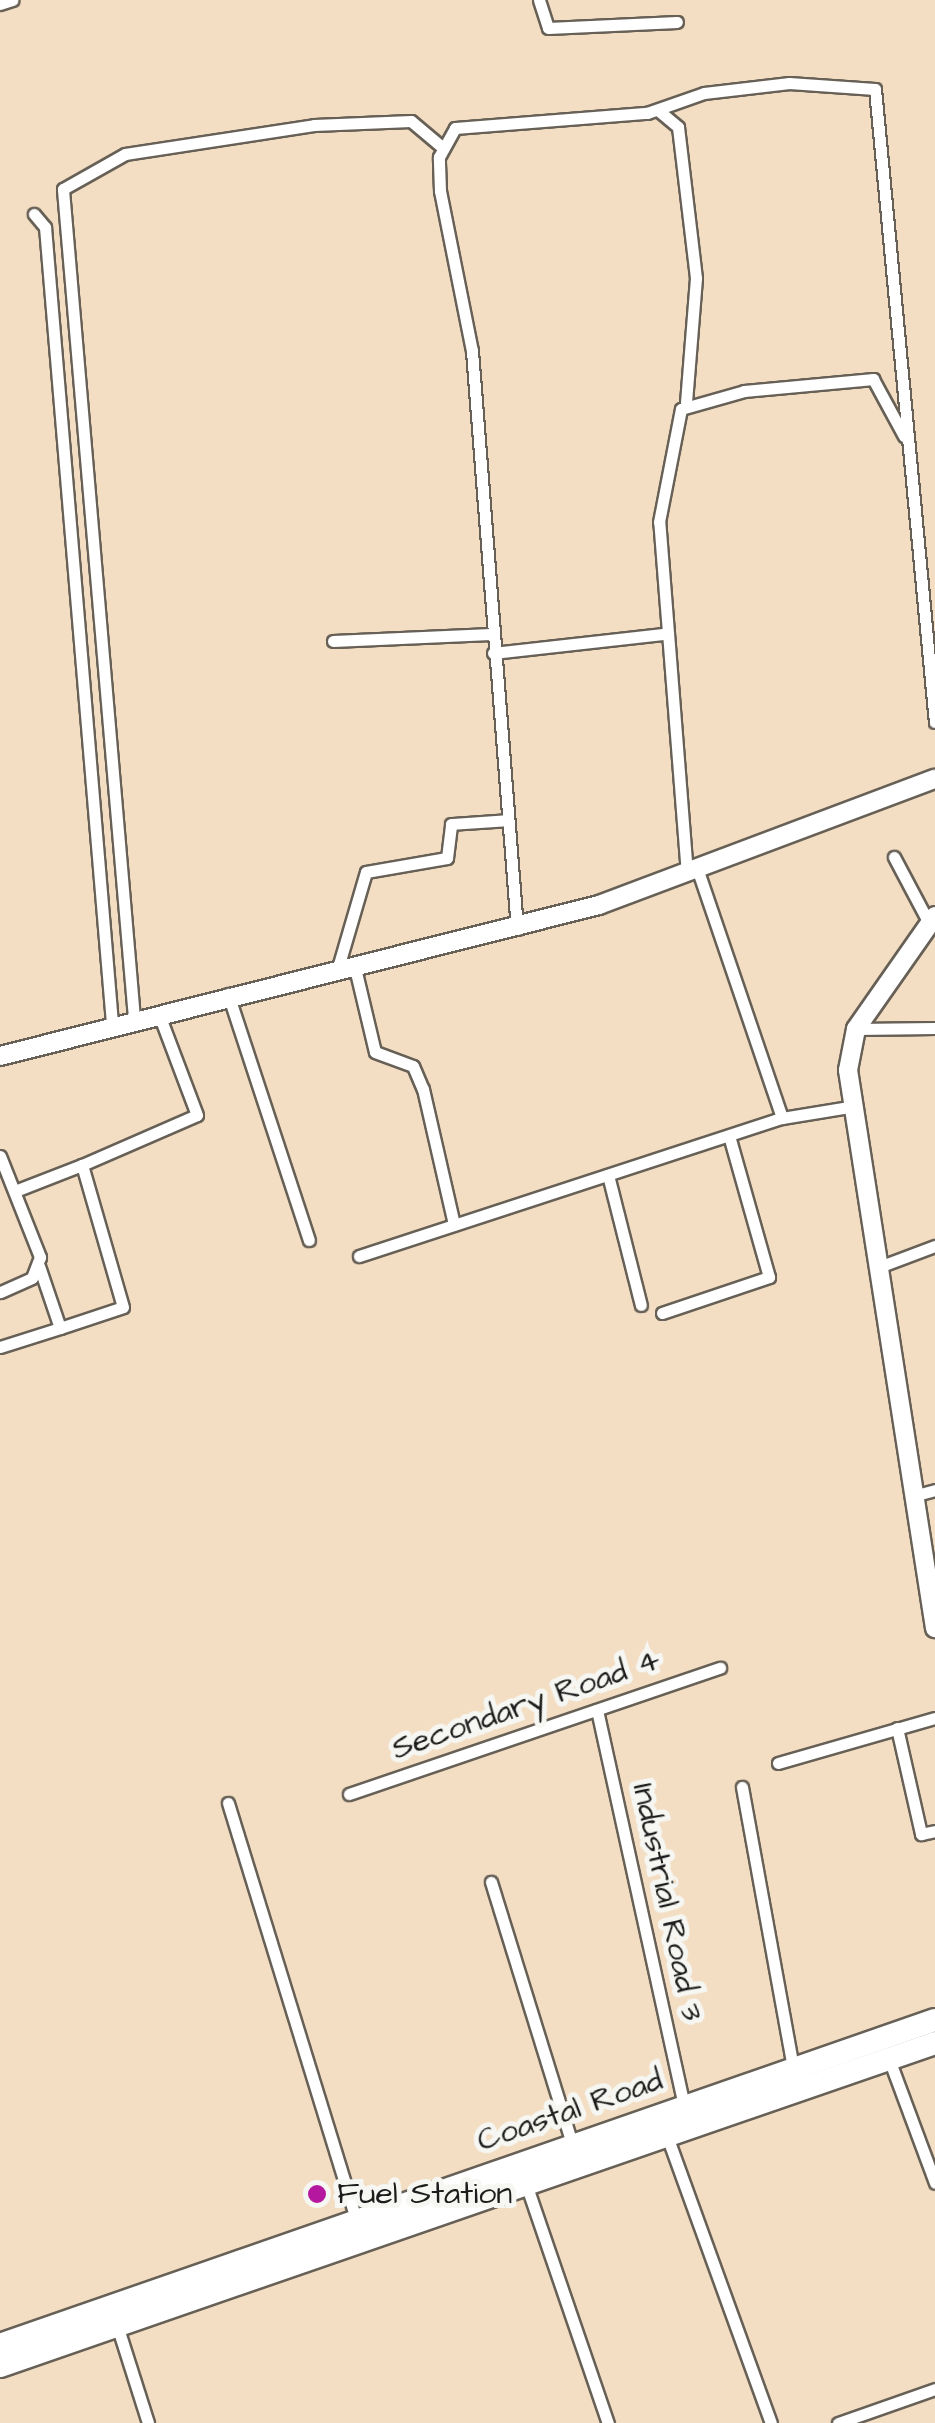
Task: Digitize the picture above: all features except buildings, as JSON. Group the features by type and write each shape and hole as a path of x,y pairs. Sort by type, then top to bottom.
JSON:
{"highway":[{"name":"Coastal Road","path":"0,2366 114,2316 356,2220 935,2020"},
{"name":"Coastal Road","path":"0,2345 114,2316 526,2184 935,2044"}],"street":[{"path":"0,4 12,0"},
{"path":"539,0 548,28 677,22"},
{"path":"517,928 491,634 472,351 442,222 442,148 466,124 659,112 704,93 788,82 876,88 935,722"},
{"path":"659,112 678,126 696,278 686,403 660,508 662,634 692,872 782,1118"},
{"path":"134,1018 63,189 126,154 314,125 411,121 442,148"},
{"path":"34,214 45,227 112,1024"},
{"path":"686,403 873,378 909,450"},
{"path":"333,641 491,634"},
{"path":"493,653 662,634"},
{"path":"0,1056 228,994 517,928 692,872 935,779"},
{"path":"454,1224 423,1089 413,1066 375,1052 346,969 366,872 447,858 451,824 508,820"},
{"path":"894,857 932,919 856,1029 849,1106 879,1268 935,1628"},
{"path":"228,994 309,1240"},
{"path":"15,1191 195,1122 158,1012"},
{"path":"856,1029 935,1028"},
{"path":"359,1256 782,1118 849,1106"},
{"path":"662,1313 769,1277 728,1136"},
{"path":"0,1156 60,1328"},
{"path":"0,1347 123,1307 82,1165"},
{"path":"608,1175 640,1305"},
{"path":"879,1268 935,1246"},
{"path":"0,1292 38,1266"},
{"path":"913,1496 935,1490"},
{"name":"Secondary Road 4","path":"349,1794 720,1668"},
{"name":"Industrial Road 3","path":"597,1710 684,2106"},
{"path":"778,1763 935,1718"},
{"path":"898,1728 922,1834 935,1831"},
{"path":"742,1787 793,2068"},
{"path":"228,1803 356,2220"},
{"path":"490,1882 572,2144"},
{"path":"889,2059 935,2183"},
{"path":"667,2136 772,2423"},
{"path":"526,2184 608,2423"},
{"path":"114,2316 148,2423"},
{"path":"838,2423 935,2390"}],"place":[{"name":"Fuel Station","path":"317,2194"}]}
